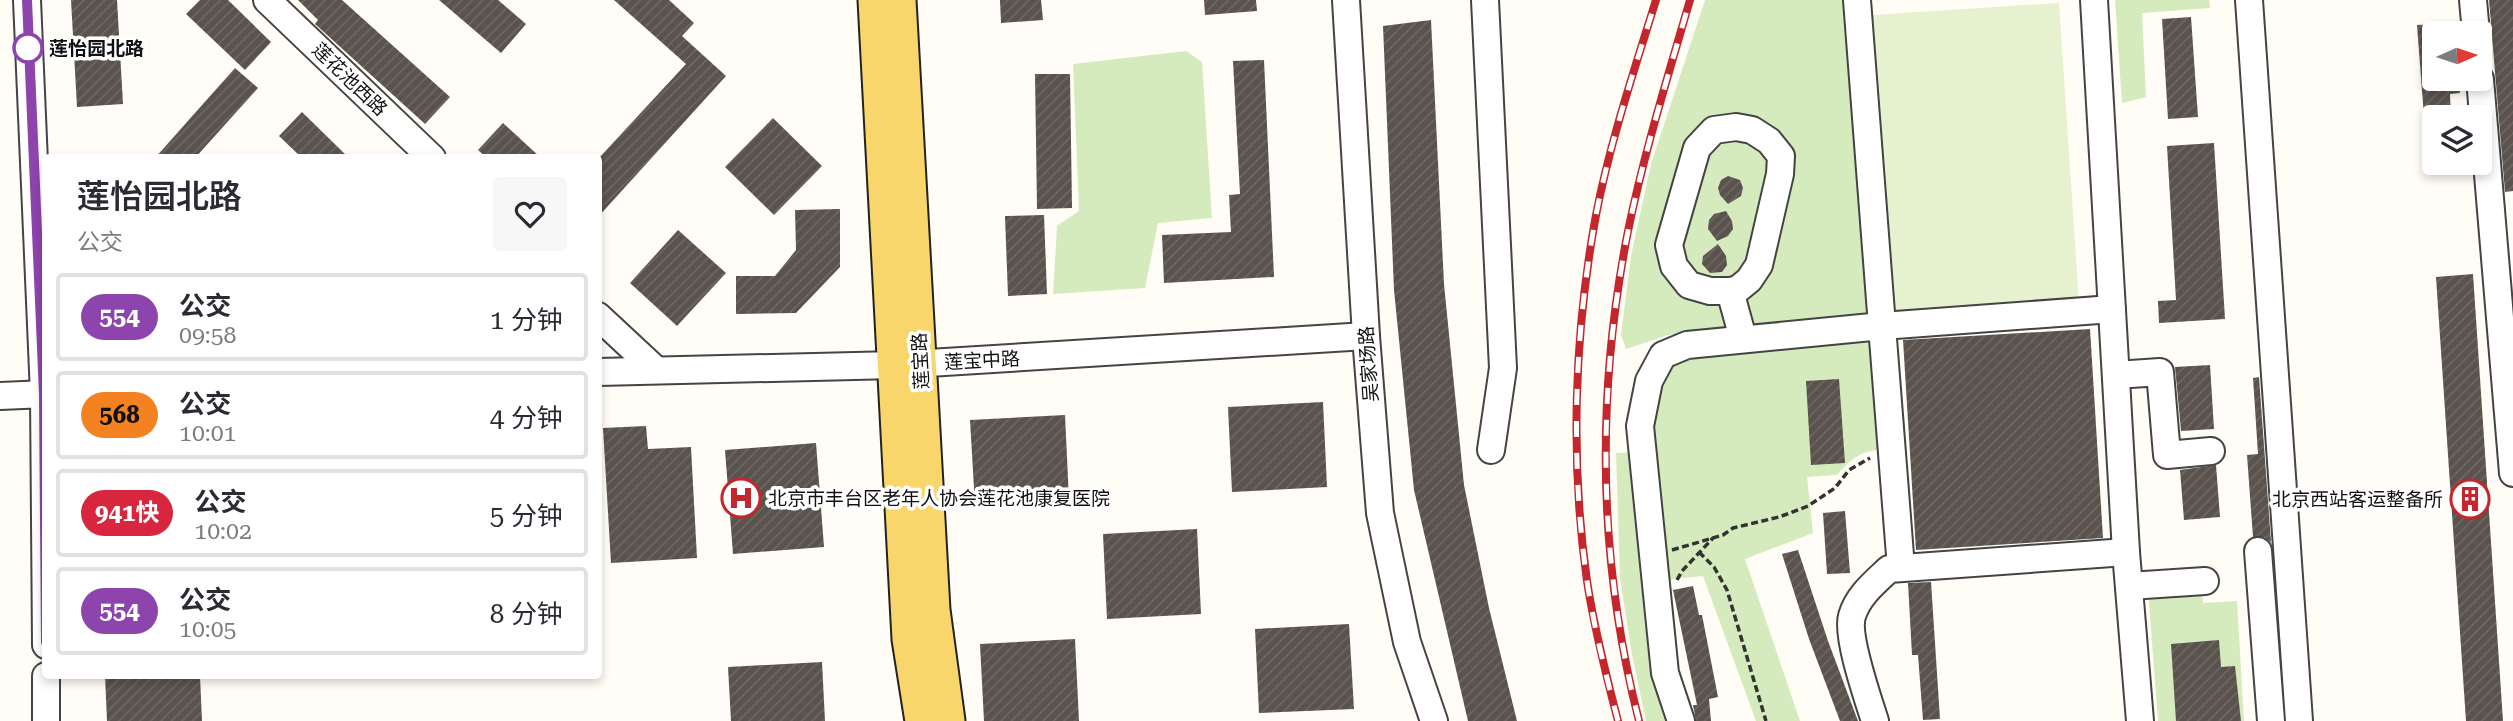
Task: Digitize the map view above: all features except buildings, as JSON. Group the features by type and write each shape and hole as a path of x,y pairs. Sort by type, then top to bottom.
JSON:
{"main road":[{"name":"莲宝路","path":"875,0 908,364 933,610 948,721"},
{"name":"莲宝路","path":"899,0 908,364 909,639 922,721"}],"street":[{"path":"27,0 42,328"},
{"name":"莲花池西路","path":"267,0 428,154"},
{"name":"吴家场路","path":"1346,0 1366,336 1380,513 1408,642 1434,721"},
{"path":"1485,0 1503,368 1491,450"},
{"path":"1857,0 1901,568"},
{"path":"2094,0 2126,552 2140,721"},
{"path":"2249,0 2300,721"},
{"path":"2473,0 2475,21"},
{"path":"2481,91 2513,473"},
{"path":"1735,127 1752,131 1769,141 1781,156 1773,210 1759,265 1749,280 1738,289 1730,291 1710,291 1689,285 1674,266 1669,245 1697,148 1714,130 1735,127"},
{"path":"1730,291 1743,338"},
{"path":"1681,721 1665,673 1640,426 1649,381 1663,355 1687,345 1743,338 2112,309"},
{"path":"602,320 655,369"},
{"name":"莲宝中路","path":"602,372 908,364 1366,336"},
{"path":"2116,375 2160,372 2167,455 2211,451"},
{"path":"0,396 42,394"},
{"path":"2258,551 2271,721"},
{"path":"1875,721 1858,669 1851,618 1862,595 1889,569 2126,552"},
{"path":"2129,586 2204,581"},
{"path":"46,679 46,721"}],"path":[{"path":"1653,556 1808,506 1835,488 1849,470 1867,459 1893,456"},
{"path":"1660,620 1671,590 1682,571 1715,537"},
{"path":"1699,552 1714,567 1727,590 1766,721"}],"green space":[{"path":"1705,0 1849,0 1872,317 1668,335 1626,349 1621,335 1631,256 1651,164"},
{"path":"2115,0 2209,0 2210,8 2142,13 2146,97 2122,103"},
{"path":"2059,3 2079,303 1893,315 1872,15"},
{"path":"1186,51 1202,62 1212,218 1158,223 1145,288 1053,294 1057,226 1079,211 1073,64"},
{"path":"1876,337 1884,449 1857,456 1837,475 1807,477 1813,533 1745,559 1800,721 1756,721 1703,576 1666,580 1652,453 1654,403 1659,380 1673,357"},
{"path":"1637,452 1670,721 1646,721 1620,578 1616,453"},
{"path":"2202,586 2203,603 2237,601 2244,721 2158,721 2148,590"}],"railway":[{"path":"1618,721 1593,616 1582,536 1577,444 1579,351 1596,215 1623,107 1656,0"},
{"path":"1639,721 1625,660 1609,538 1606,477 1610,354 1634,202 1690,0"}],"bus line":[{"name":"554","path":"27,0 42,348"}],"place":[{"name":"莲怡园北路","path":"28,48"},
{"name":"北京市丰台区老年人协会莲花池康复医院","path":"741,498"},
{"name":"北京西站客运整备所","path":"2470,499"}]}
